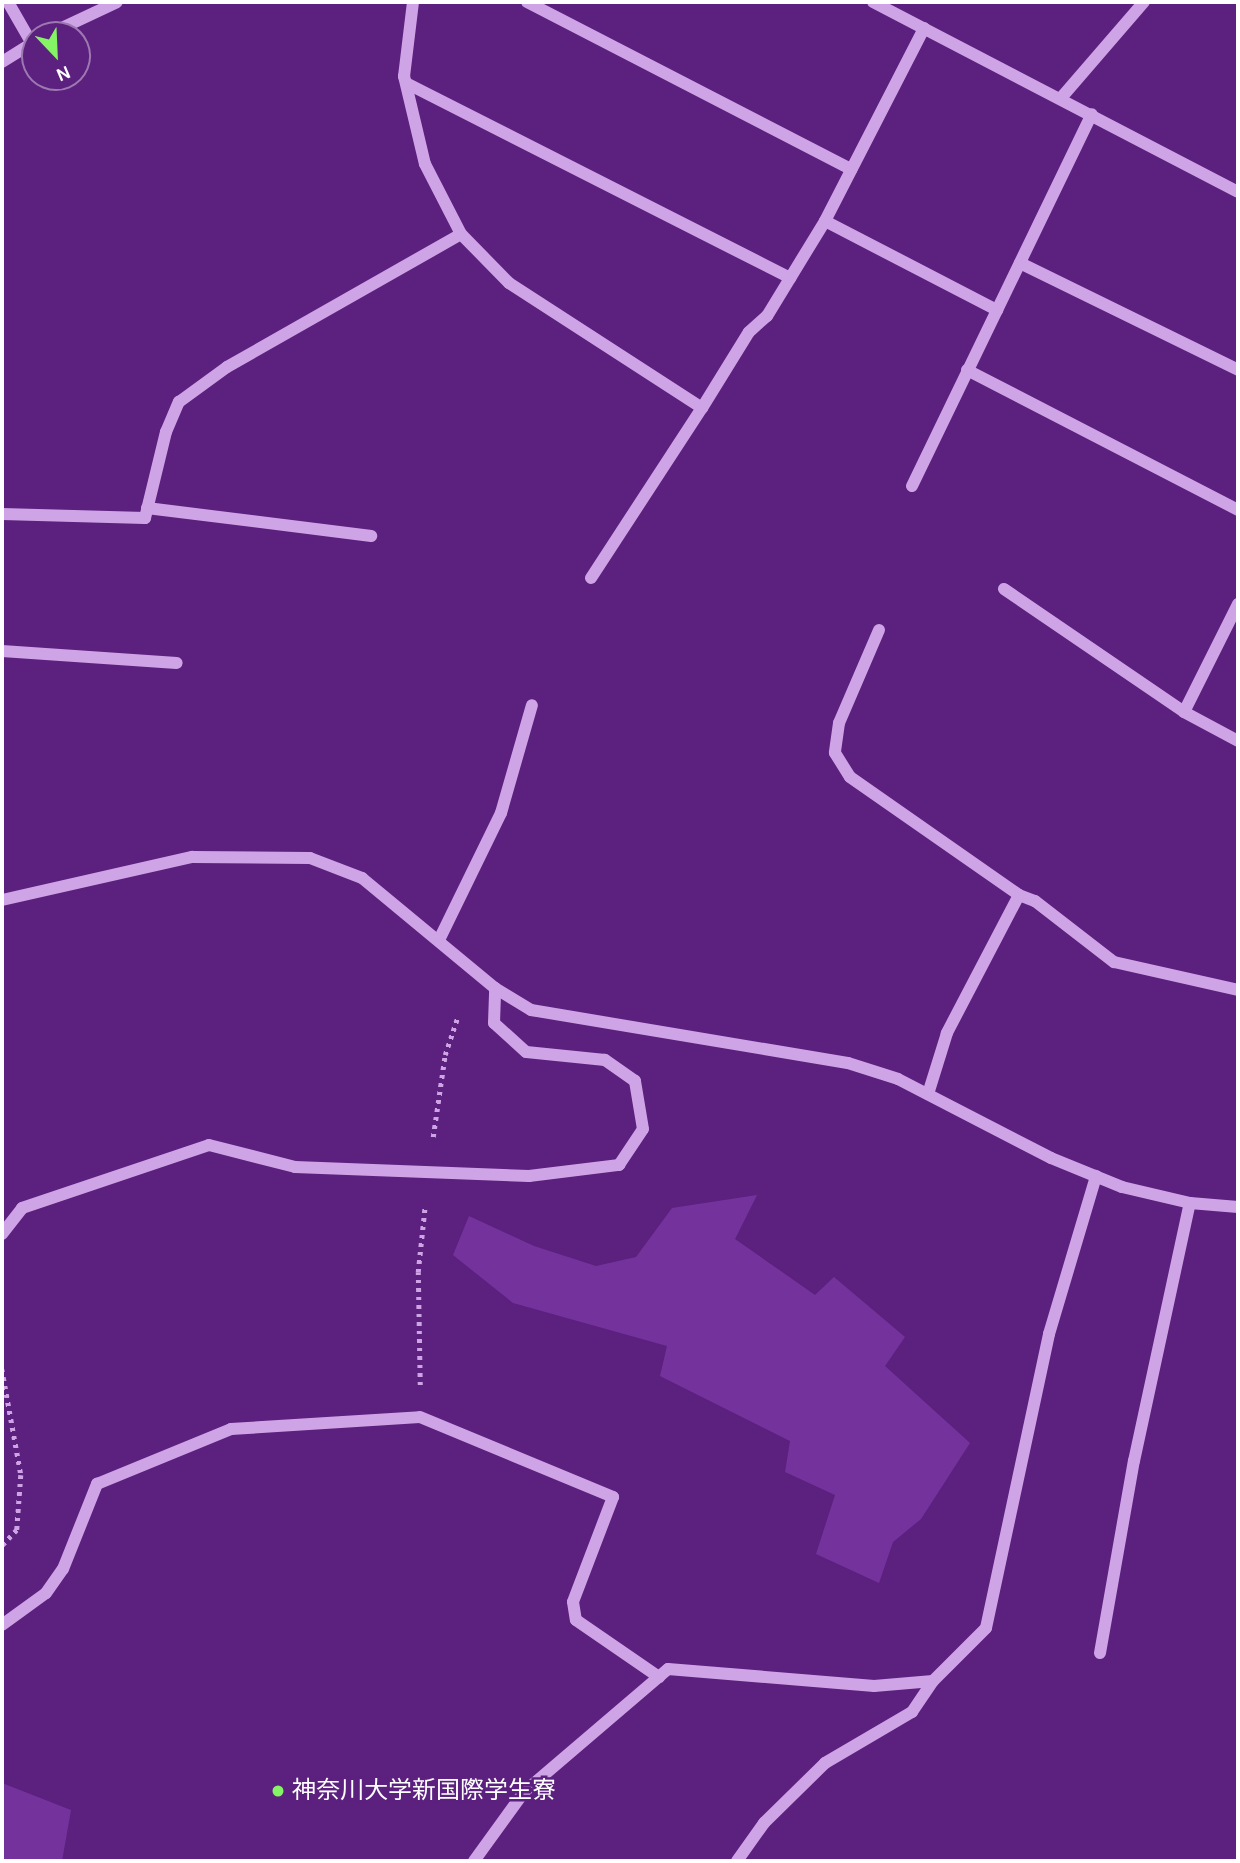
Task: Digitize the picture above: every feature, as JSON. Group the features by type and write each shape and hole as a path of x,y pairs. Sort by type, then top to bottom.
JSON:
{"street":[{"path":"8,2 21,22"},
{"path":"77,21 117,2"},
{"path":"413,2 407,83 425,164 461,234 509,283 702,408"},
{"path":"527,2 851,169"},
{"path":"873,2 1238,192"},
{"path":"1061,98 1144,2"},
{"path":"591,578 825,221 924,28"},
{"path":"2,62 21,49"},
{"path":"407,83 790,278"},
{"path":"912,486 1092,114"},
{"path":"825,221 997,310"},
{"path":"2,514 145,518 166,432 179,402 227,367 461,234"},
{"path":"1020,263 1238,370"},
{"path":"967,370 1238,510"},
{"path":"147,508 371,536"},
{"path":"1004,589 1184,712 1238,741"},
{"path":"1184,712 1238,604"},
{"path":"879,630 839,723 835,753 850,777 1019,895 1035,901 1114,962 1214,988 1238,990"},
{"path":"2,651 177,663"},
{"path":"439,940 501,813 532,705"},
{"path":"2,900 192,857 310,858 362,878 495,988 531,1010 848,1063 928,1094 1051,1158 1096,1176 1190,1203 1238,1207"},
{"path":"928,1094 947,1034 1019,895"},
{"path":"2,1234 22,1208 209,1145 295,1167 529,1176 619,1165 643,1129 635,1080 605,1060 526,1052 494,1023 495,988"},
{"path":"737,1861 764,1823 825,1763 912,1712 933,1681 986,1628 1049,1334 1096,1176"},
{"path":"1100,1653 1133,1461 1190,1203"},
{"path":"2,1625 46,1594 63,1569 97,1484 231,1429 420,1417 613,1497 573,1602 576,1620 659,1677"},
{"path":"474,1861 524,1792 668,1669 874,1686 933,1681"}],"path":[{"path":"2,1369 21,1475 17,1530 2,1546"}],"shaded area":[{"path":"757,1195 735,1239 815,1295 834,1277 905,1337 885,1366 970,1443 921,1519 893,1542 879,1583 816,1554 835,1495 785,1472 790,1441 660,1376 667,1346 513,1303 453,1255 469,1216 534,1246 596,1266 636,1257 672,1208"},
{"path":"2,1783 71,1810 62,1861 2,1861"}],"place":[{"name":"神奈川大学新国際学生寮","path":"278,1791"}]}
